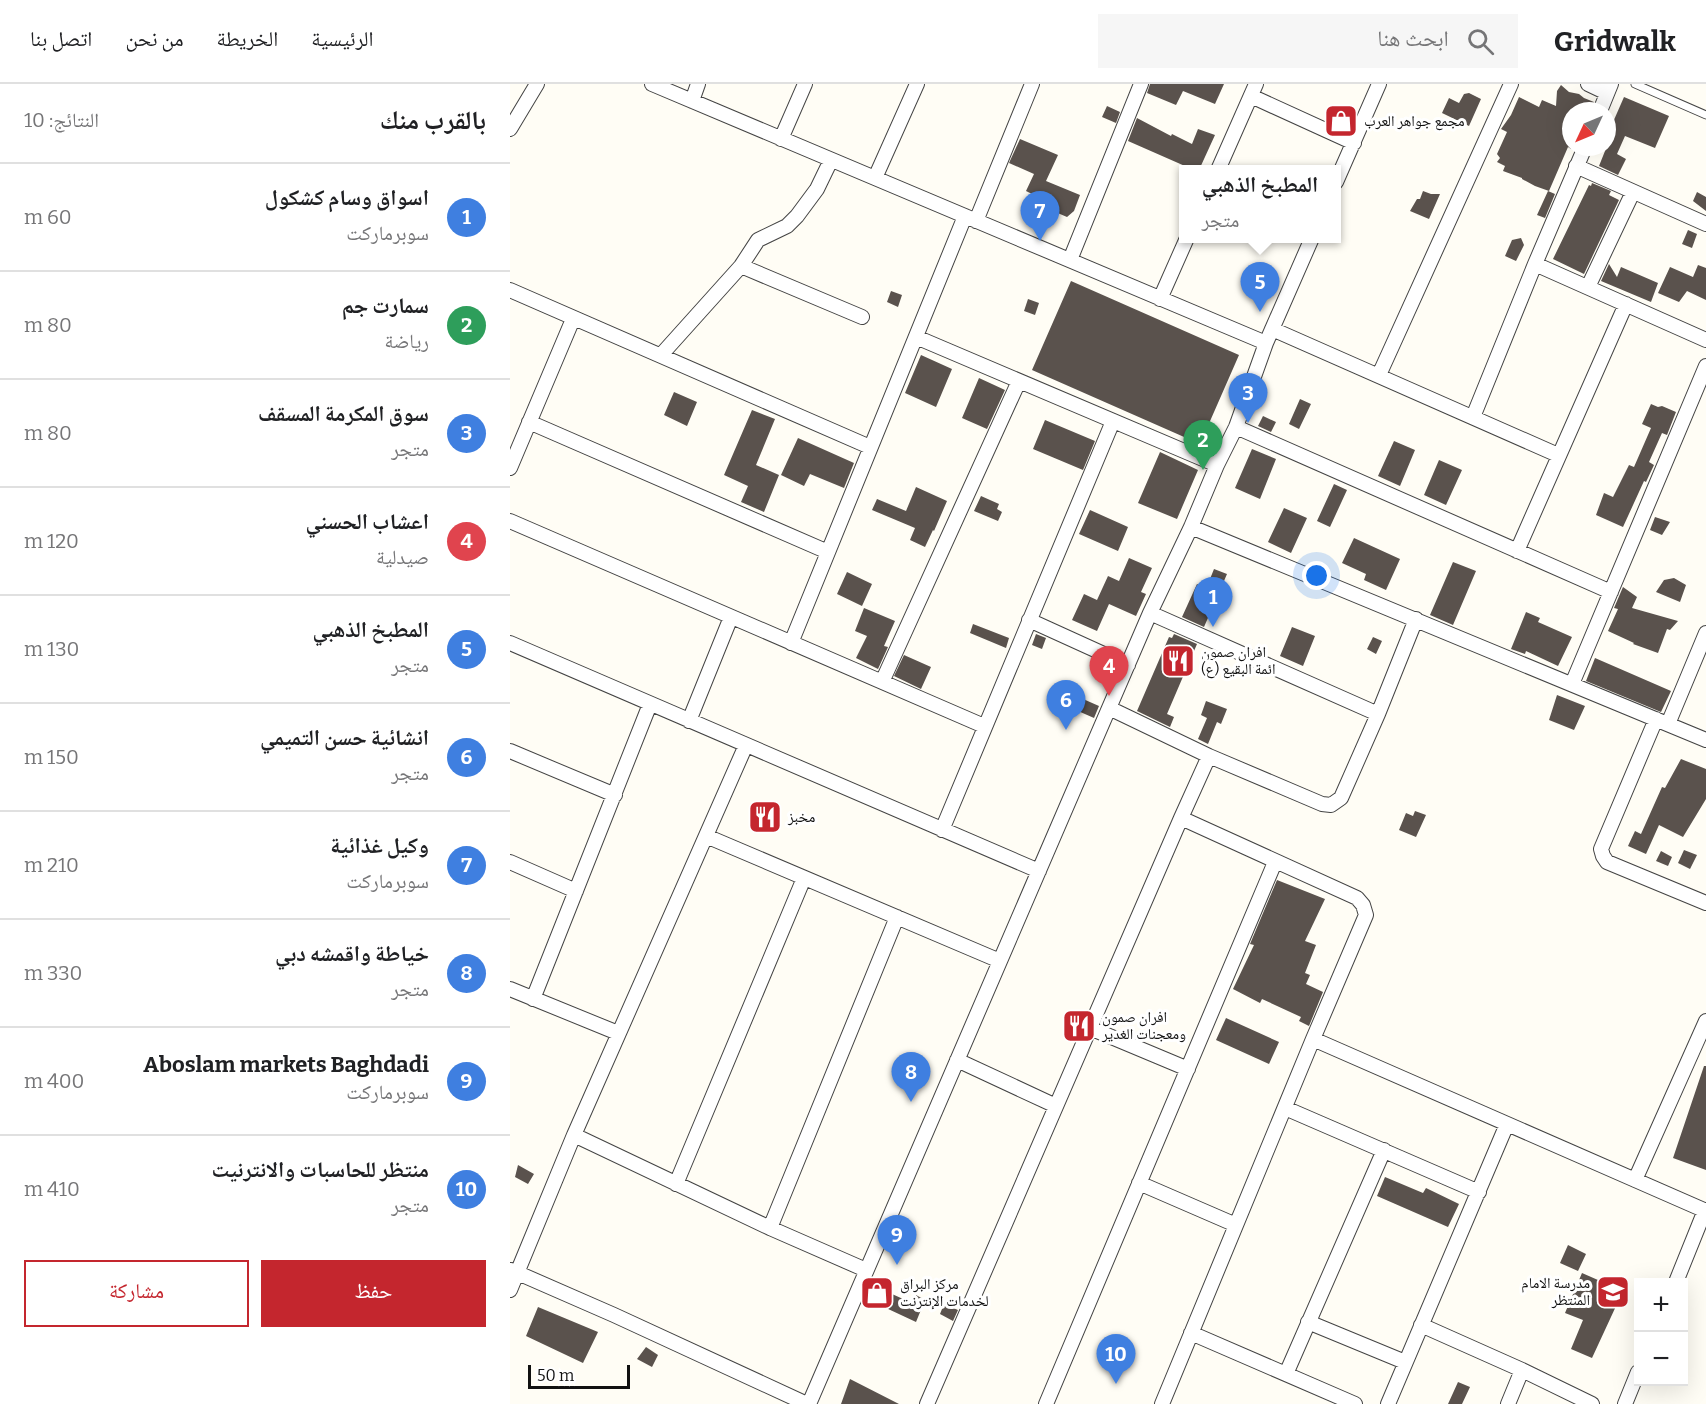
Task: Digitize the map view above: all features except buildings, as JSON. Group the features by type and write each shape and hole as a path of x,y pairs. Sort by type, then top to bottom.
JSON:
{"street":[{"path":"510,129 537,84"},
{"path":"652,84 1266,343"},
{"path":"692,101 698,84"},
{"path":"781,139 805,84"},
{"path":"875,178 917,84"},
{"path":"791,643 916,336 1032,84"},
{"path":"1070,260 1141,84"},
{"path":"1341,171 1379,84"},
{"path":"1379,375 1511,84"},
{"path":"1588,84 1609,88 1604,102"},
{"path":"1220,165 1253,90 1354,142"},
{"path":"1473,417 1580,156"},
{"path":"661,355 741,266 758,240 787,226 797,216 817,189 831,160"},
{"path":"1576,166 1706,224"},
{"path":"1588,287 1633,192"},
{"path":"1160,299 1185,243"},
{"path":"514,1271 808,1404 1150,613 1236,427 1266,343 1310,243"},
{"path":"1535,264 1706,340"},
{"path":"741,266 862,317"},
{"path":"510,290 870,447"},
{"path":"1517,550 1626,304"},
{"path":"510,468 573,319"},
{"path":"1272,329 1558,455"},
{"path":"916,336 1217,465"},
{"path":"1572,684 1706,366"},
{"path":"882,682 1019,381"},
{"path":"942,830 1113,421"},
{"path":"529,422 828,552"},
{"path":"1236,427 1611,592"},
{"path":"510,521 984,726"},
{"path":"1191,527 1706,740"},
{"path":"1150,613 1378,714"},
{"path":"689,721 731,617"},
{"path":"1109,708 1209,756 1322,804 1331,805 1341,798 1416,619"},
{"path":"1029,620 1128,665"},
{"path":"1706,633 1601,849 1602,856 1607,862 1706,903"},
{"path":"510,643 1039,871"},
{"path":"533,999 650,704"},
{"path":"510,1290 514,1271 746,745"},
{"path":"510,751 615,795"},
{"path":"927,1404 1180,818 1209,756"},
{"path":"1162,1404 1366,915 1363,905 1357,898 1180,818"},
{"path":"706,836 1000,961"},
{"path":"510,862 576,891"},
{"path":"1046,1404 1275,862"},
{"path":"676,1184 804,878"},
{"path":"770,1228 897,917"},
{"path":"510,989 618,1034"},
{"path":"1635,1180 1706,1021"},
{"path":"1090,1028 1188,1069"},
{"path":"1313,1039 1705,1211 1678,1278"},
{"path":"957,1060 1056,1106"},
{"path":"1285,1108 1479,1192"},
{"path":"1388,1404 1507,1124"},
{"path":"574,1135 770,1228 866,1270"},
{"path":"1286,1374 1384,1150"},
{"path":"1139,1183 1236,1225"},
{"path":"1308,1322 1405,1362"},
{"path":"1421,1325 1592,1404"},
{"path":"1191,1333 1355,1404"},
{"path":"1508,1404 1522,1370"},
{"path":"1625,1404 1634,1382"}],"lane":[{"path":"1635,84 1706,115"}],"place":[{"name":"مجمع جواهر العرب","path":"1341,121"},
{"name":"وكيل غذائية","path":"1040,241"},
{"name":"المطبخ الذهبي","path":"1260,312"},
{"name":"سوق المكرمة المسقف","path":"1248,423"},
{"name":"سمارت جم","path":"1203,470"},
{"name":"اسواق وسام كشكول","path":"1213,627"},
{"name":"افران صمون ائمة البقيع (ع)","path":"1178,661"},
{"name":"اعشاب الحسني","path":"1109,696"},
{"name":"انشائية حسن التميمي","path":"1066,730"},
{"name":"مخبز","path":"765,817"},
{"name":"افران صمون ومعجنات الغدير","path":"1079,1026"},
{"name":"خياطة واقمشه دبي","path":"911,1102"},
{"name":"Aboslam markets Baghdadi","path":"897,1265"},
{"name":"مدرسة الامام المنتظر","path":"1613,1292"},
{"name":"مركز البراق لخدمات الإنترنت","path":"877,1293"},
{"name":"منتظر للحاسبات والانترنيت","path":"1116,1384"}]}
